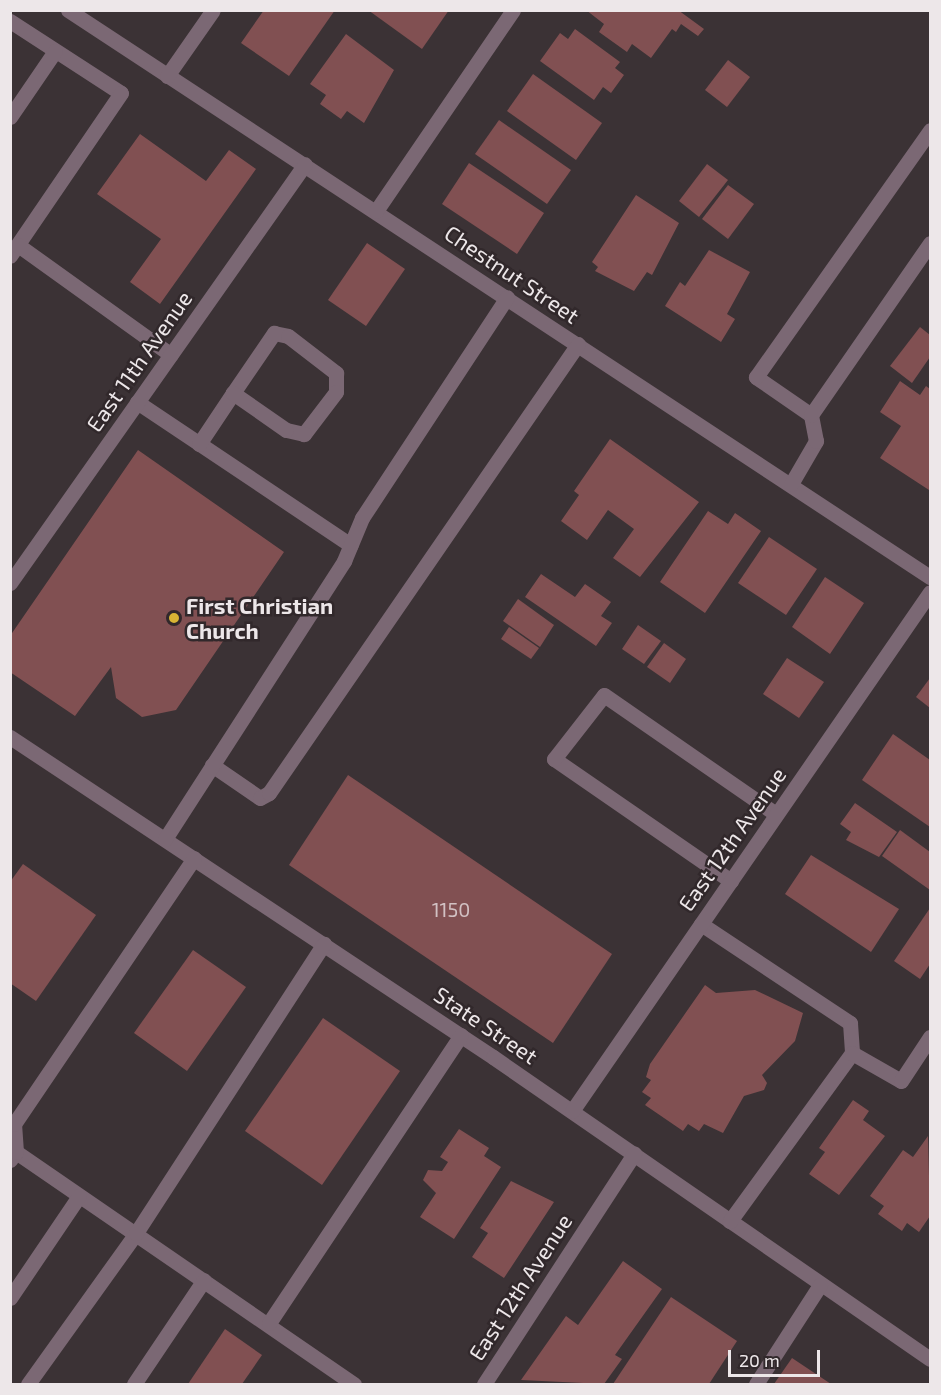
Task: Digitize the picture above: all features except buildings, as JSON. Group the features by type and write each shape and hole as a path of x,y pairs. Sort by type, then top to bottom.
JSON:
{"street":[{"name":"Chestnut Street","path":"68,10 930,577"},
{"path":"167,76 213,10"},
{"path":"376,211 513,10"},
{"path":"10,21 121,93 14,251 171,355"},
{"path":"10,117 55,51"},
{"path":"791,484 816,441 811,415 756,377 930,130"},
{"name":"East 11th Avenue","path":"10,583 305,164"},
{"path":"811,415 930,243"},
{"path":"165,839 351,545 362,518 507,297"},
{"path":"199,444 233,393 274,333 288,336 336,373 336,392 304,434 286,430 233,393"},
{"path":"212,765 260,798 269,793 578,344"},
{"path":"137,402 351,545"},
{"name":"East 12th Avenue","path":"572,1111 930,592"},
{"path":"730,881 554,759 604,695 776,814"},
{"name":"State Street","path":"10,737 461,1035 930,1359"},
{"path":"194,858 14,1124 13,1156 136,1233 354,1384"},
{"path":"701,924 850,1023 852,1053 730,1221"},
{"path":"28,1384 136,1233 324,944"},
{"path":"269,1323 461,1035"},
{"path":"852,1053 901,1082 930,1038"},
{"name":"East 12th Avenue","path":"484,1384 634,1154"},
{"path":"10,1298 79,1196"},
{"path":"134,1384 204,1280"},
{"path":"756,1384 820,1285"}],"place":[{"name":"First Christian Church","path":"174,618"}]}
